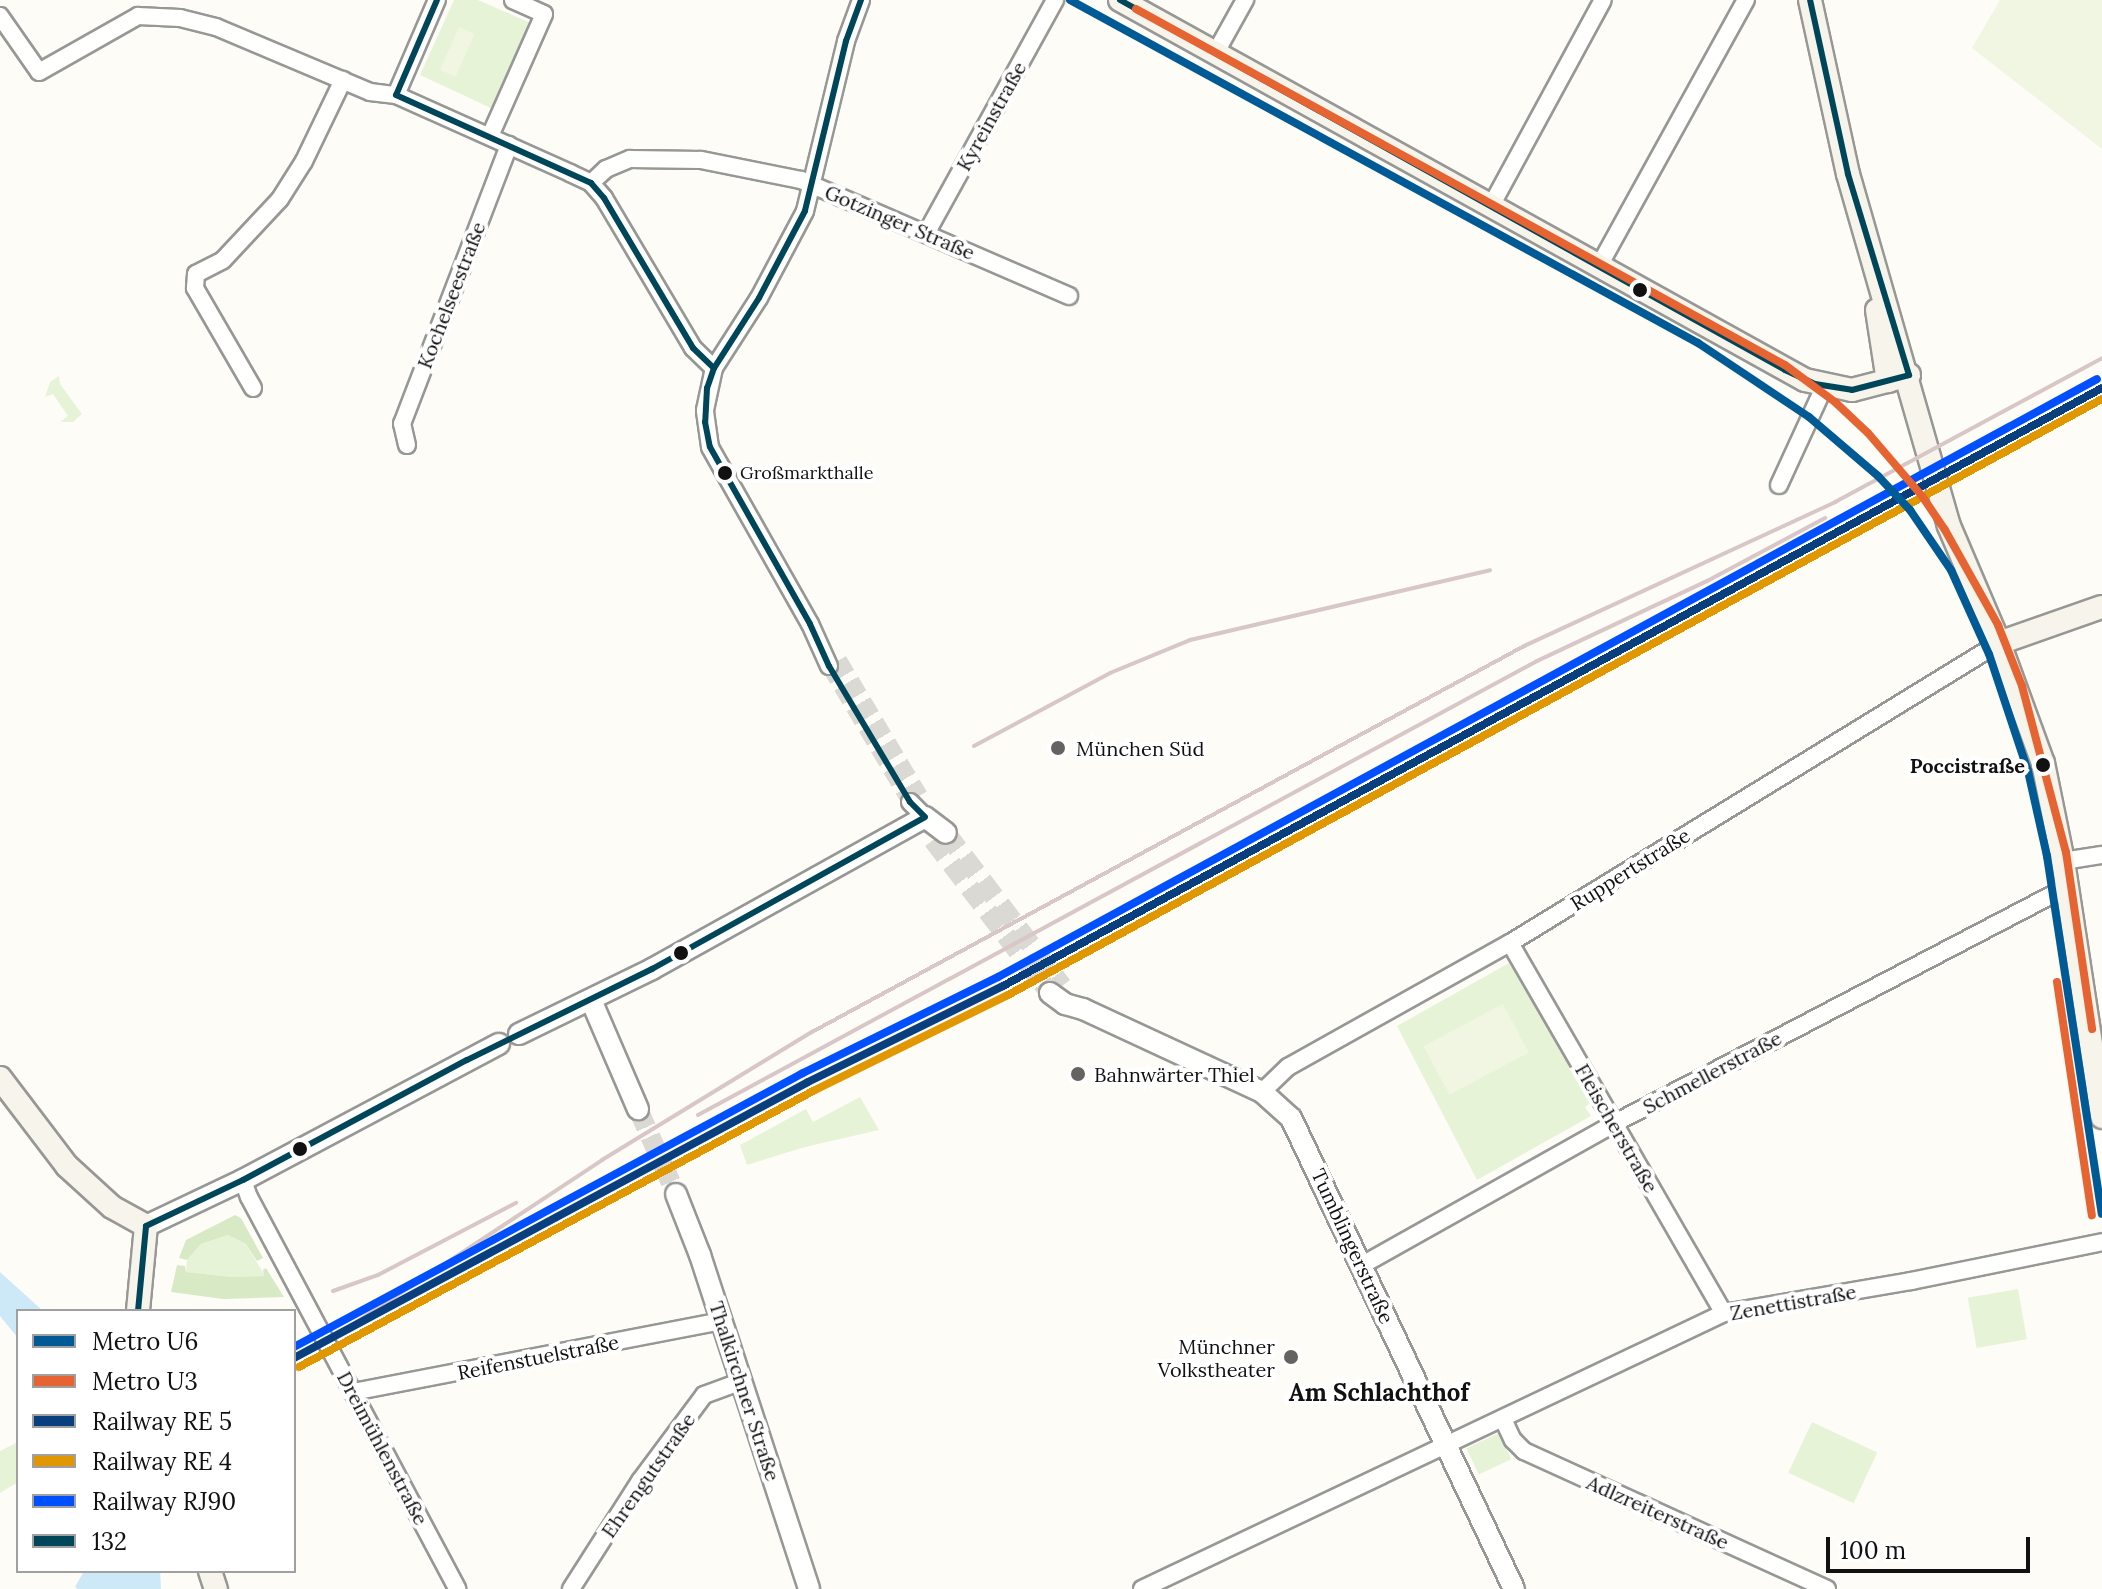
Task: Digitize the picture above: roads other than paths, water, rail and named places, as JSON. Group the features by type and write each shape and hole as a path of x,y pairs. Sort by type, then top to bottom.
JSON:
{"main road":[{"path":"1120,0 1785,370 1824,387 1852,390 1893,379"},
{"path":"1810,0 1865,237 1893,379 1949,526 1999,643 2043,763 2063,861 2102,1117"},
{"path":"1999,643 2102,607"},
{"path":"0,1078 67,1166 112,1207 146,1226 138,1309"}],"street":[{"path":"138,16 145,0"},
{"path":"396,95 437,0"},
{"path":"490,136 544,14 513,0"},
{"path":"834,663 710,447 705,410 714,368 786,251 805,211 846,41 861,0"},
{"name":"Kyreinstraße","path":"927,232 1055,0"},
{"path":"1216,52 1245,0"},
{"path":"1491,206 1603,0"},
{"path":"1599,266 1746,0"},
{"path":"0,16 39,72 138,16 180,18 216,27 379,94 396,95 591,183 604,198 693,348 714,368"},
{"path":"253,388 195,288 196,274 223,260 280,199 304,161 343,80"},
{"name":"Kochelseestraße","path":"407,445 402,424 509,145"},
{"name":"Gotzinger Straße","path":"591,183 606,169 630,159 701,160 812,184 1069,296"},
{"path":"1779,485 1824,387"},
{"name":"Ruppertstraße","path":"1262,1092 1288,1067 1510,943 1999,643"},
{"path":"915,799 939,836"},
{"path":"519,1034 591,1000 925,817"},
{"path":"2063,861 2102,855"},
{"name":"Schmellerstraße","path":"1362,1265 1615,1123 2067,887"},
{"name":"Fleischerstraße","path":"1510,943 1724,1313"},
{"name":"Tumblingerstraße","path":"1056,990 1083,1009 1262,1092 1278,1103 1296,1124 1514,1589"},
{"path":"591,1000 638,1109"},
{"path":"146,1226 243,1180 499,1044"},
{"name":"Dreimühlenstraße","path":"243,1180 249,1197 457,1589"},
{"name":"Thalkirchner Straße","path":"676,1194 722,1321 809,1589"},
{"name":"Zenettistraße","path":"1445,1445 1724,1313 1911,1281 2102,1242"},
{"name":"Reifenstuelstraße","path":"353,1392 722,1321"},
{"name":"Ehrengutstraße","path":"571,1589 640,1481 704,1395 742,1381"},
{"name":"Adlzreiterstraße","path":"1503,1419 1513,1440 1524,1451 1827,1589"},
{"path":"1142,1589 1445,1445"}],"water":[{"path":"0,1272 41,1309 16,1309 16,1336 0,1316"},
{"path":"83,1573 160,1573 161,1589 75,1587"}],"tunnel":[{"path":"839,660 920,796"},
{"path":"829,666 910,802"},
{"path":"946,833 1062,986"},
{"path":"933,840 1050,993"},
{"path":"638,1109 676,1194"}],"railway":[{"path":"337,1335 602,1160 812,1032 1524,646 1835,502 2102,358"},
{"path":"698,1115 1537,661 1707,581 1825,518"},
{"path":"974,746 1110,673 1190,640 1490,570"},
{"path":"333,1291 378,1275 516,1203"}],"metro line":[{"name":"U6","path":"1070,0 1698,343 1809,417 1878,476 1910,510 1951,570 1989,654 2028,771 2047,856 2102,1214"},
{"name":"U3","path":"1136,9 1785,365 1835,402 1868,433 1922,496 1945,530 1998,625 2022,686 2066,852 2092,1029"},
{"name":"U3","path":"2057,982 2092,1215"}],"rail line":[{"name":"RJ90","path":"296,1346 803,1073 998,977 2097,379"}],"place":[{"name":"Großmarkthalle","path":"725,473"},
{"name":"München Süd","path":"1058,748"},
{"name":"Poccistraße","path":"2043,765"},
{"name":"Bahnwärter Thiel","path":"1078,1074"},
{"name":"Münchner Volkstheater","path":"1291,1357"}],"district":[{"name":"Am Schlachthof","path":"1379,1393"}]}
